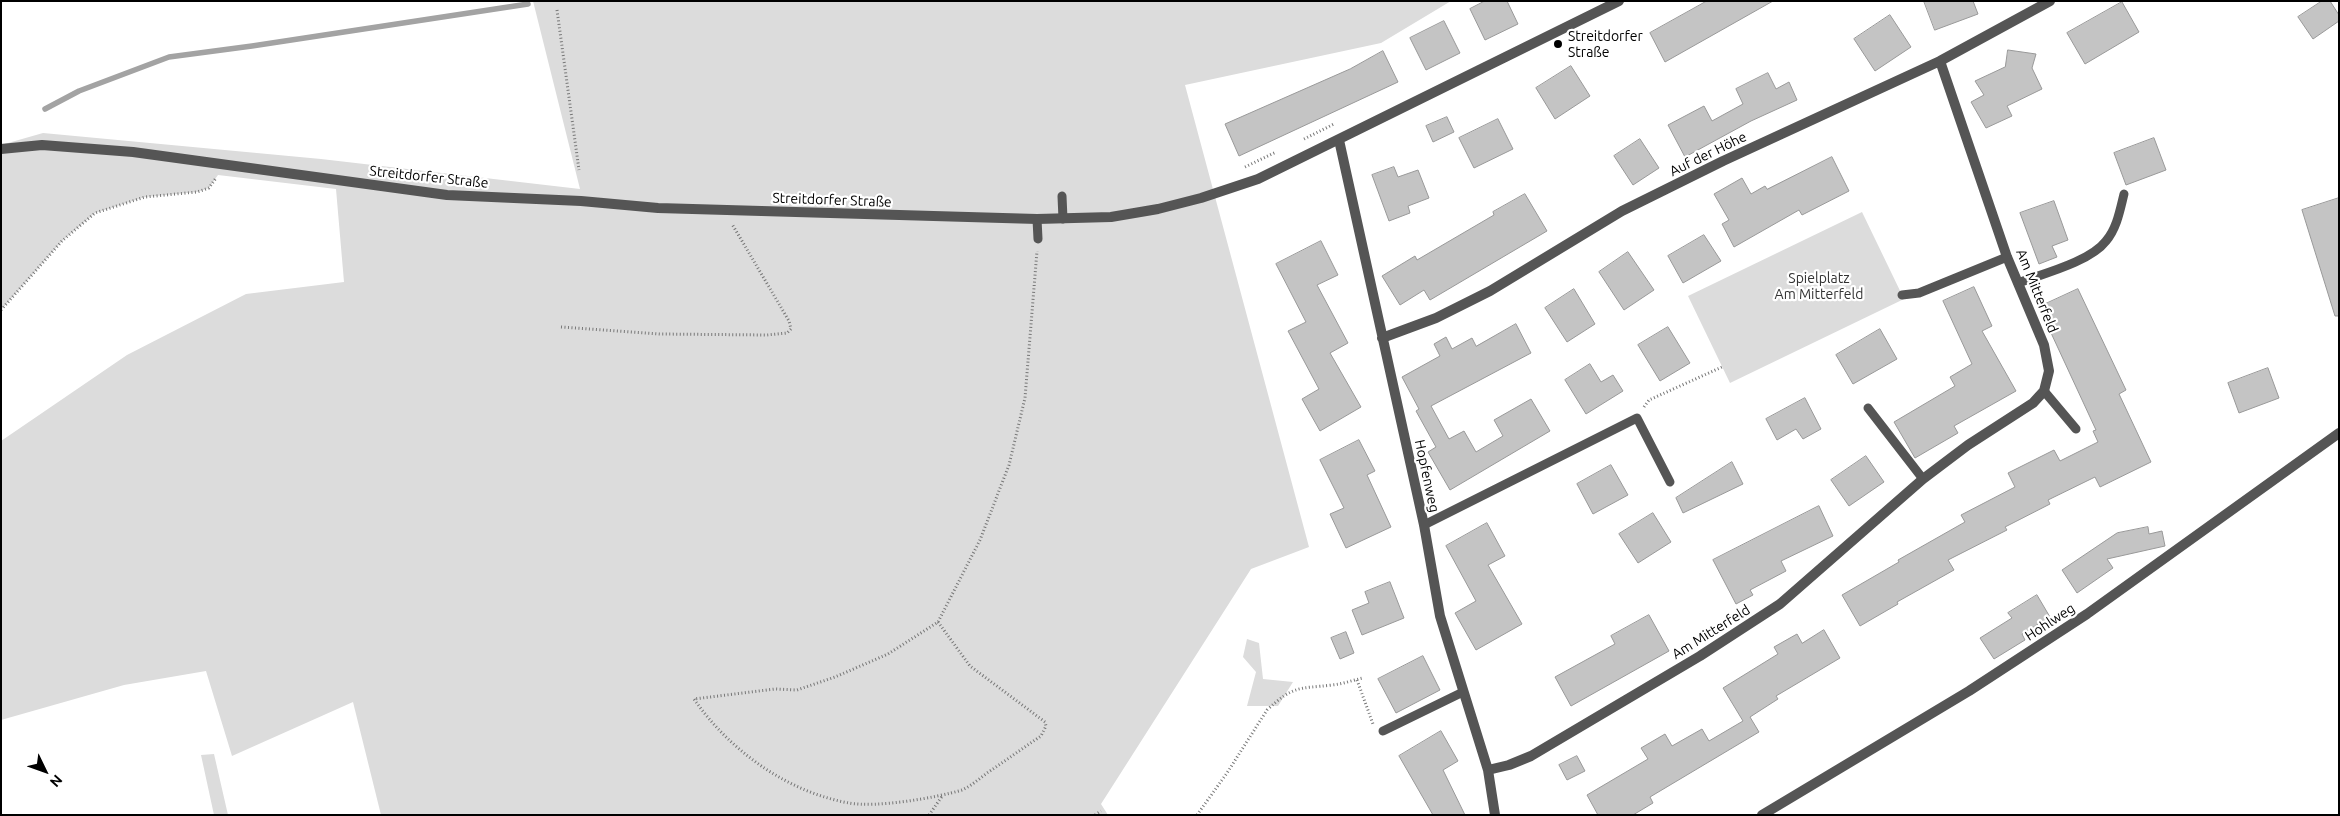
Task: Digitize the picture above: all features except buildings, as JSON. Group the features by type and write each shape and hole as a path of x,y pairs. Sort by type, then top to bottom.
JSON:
{"street":[{"name":"Streitdorfer Straße","path":"1,149 42,145 132,152 447,195 1037,219 1111,217 1158,209 1201,198 1258,179 1619,1"},
{"name":"Auf der Höhe","path":"1382,338 1436,318 1490,291 1557,253 1590,229 1689,178 1940,61 2050,1"},
{"name":"Am Mitterfeld","path":"1488,770 1508,766 1531,756 1751,624 1807,582 1923,479 1968,445 2032,403 2044,391 2050,371 2048,360 2036,325 2007,257 1940,61"},
{"name":"Hopfenweg","path":"1339,140 1424,525 1440,616 1488,770 1495,815"},
{"name":"Hohlweg","path":"1762,815 1969,691 2087,614 2339,433"}],"lane":[{"path":"2018,283 2077,260 2092,253 2106,242 2117,222 2124,194"},
{"path":"1062,196 1063,219"},
{"path":"1037,219 1038,239"},
{"path":"1902,295 1919,294 2007,257"},
{"path":"2044,391 2076,429"},
{"path":"1868,408 1923,479"},
{"path":"1424,525 1637,418 1670,482"},
{"path":"1383,731 1463,692"}],"path":[{"path":"558,10 579,170"},
{"path":"1,310 62,242 95,214 145,197 196,192 209,188 218,175 222,164"},
{"path":"562,327 660,334 767,335 787,333 790,328 789,321 724,207"},
{"path":"938,622 970,666 1041,719 1046,726 1041,736 964,789 944,794 870,804 850,803 807,790 757,762 734,745 713,726 694,699 775,688 796,690 835,677 888,654 938,622 980,540 1009,465 1024,398 1038,239"},
{"path":"1637,418 1649,400 1722,367"},
{"path":"1197,815 1227,774 1267,710 1276,701 1300,687 1334,685 1364,678"},
{"path":"1357,680 1373,727 1383,731"},
{"path":"929,815 944,794"},
{"path":"1095,815 1101,811"}],"green space":[{"path":"533,1 1451,1 1381,43 1185,85 1309,547 1251,569 1101,804 1108,815 381,815 353,702 232,756 206,671 124,685 1,720 1,441 127,355 246,294 344,282 336,189 218,175 209,188 197,192 145,197 95,213 62,241 1,310 1,145 43,133 321,159 580,189"},
{"name":"Spielplatz Am Mitterfeld","path":"1862,212 1904,299 1730,383 1688,296"},
{"path":"1247,639 1259,643 1263,679 1293,682 1278,706 1247,706 1256,672 1243,657"},
{"path":"214,754 228,815 214,815 201,755"}],"waterway":[{"path":"45,109 79,91 169,57 528,4"}],"place":[{"name":"Streitdorfer Straße","path":"1558,44"}]}
